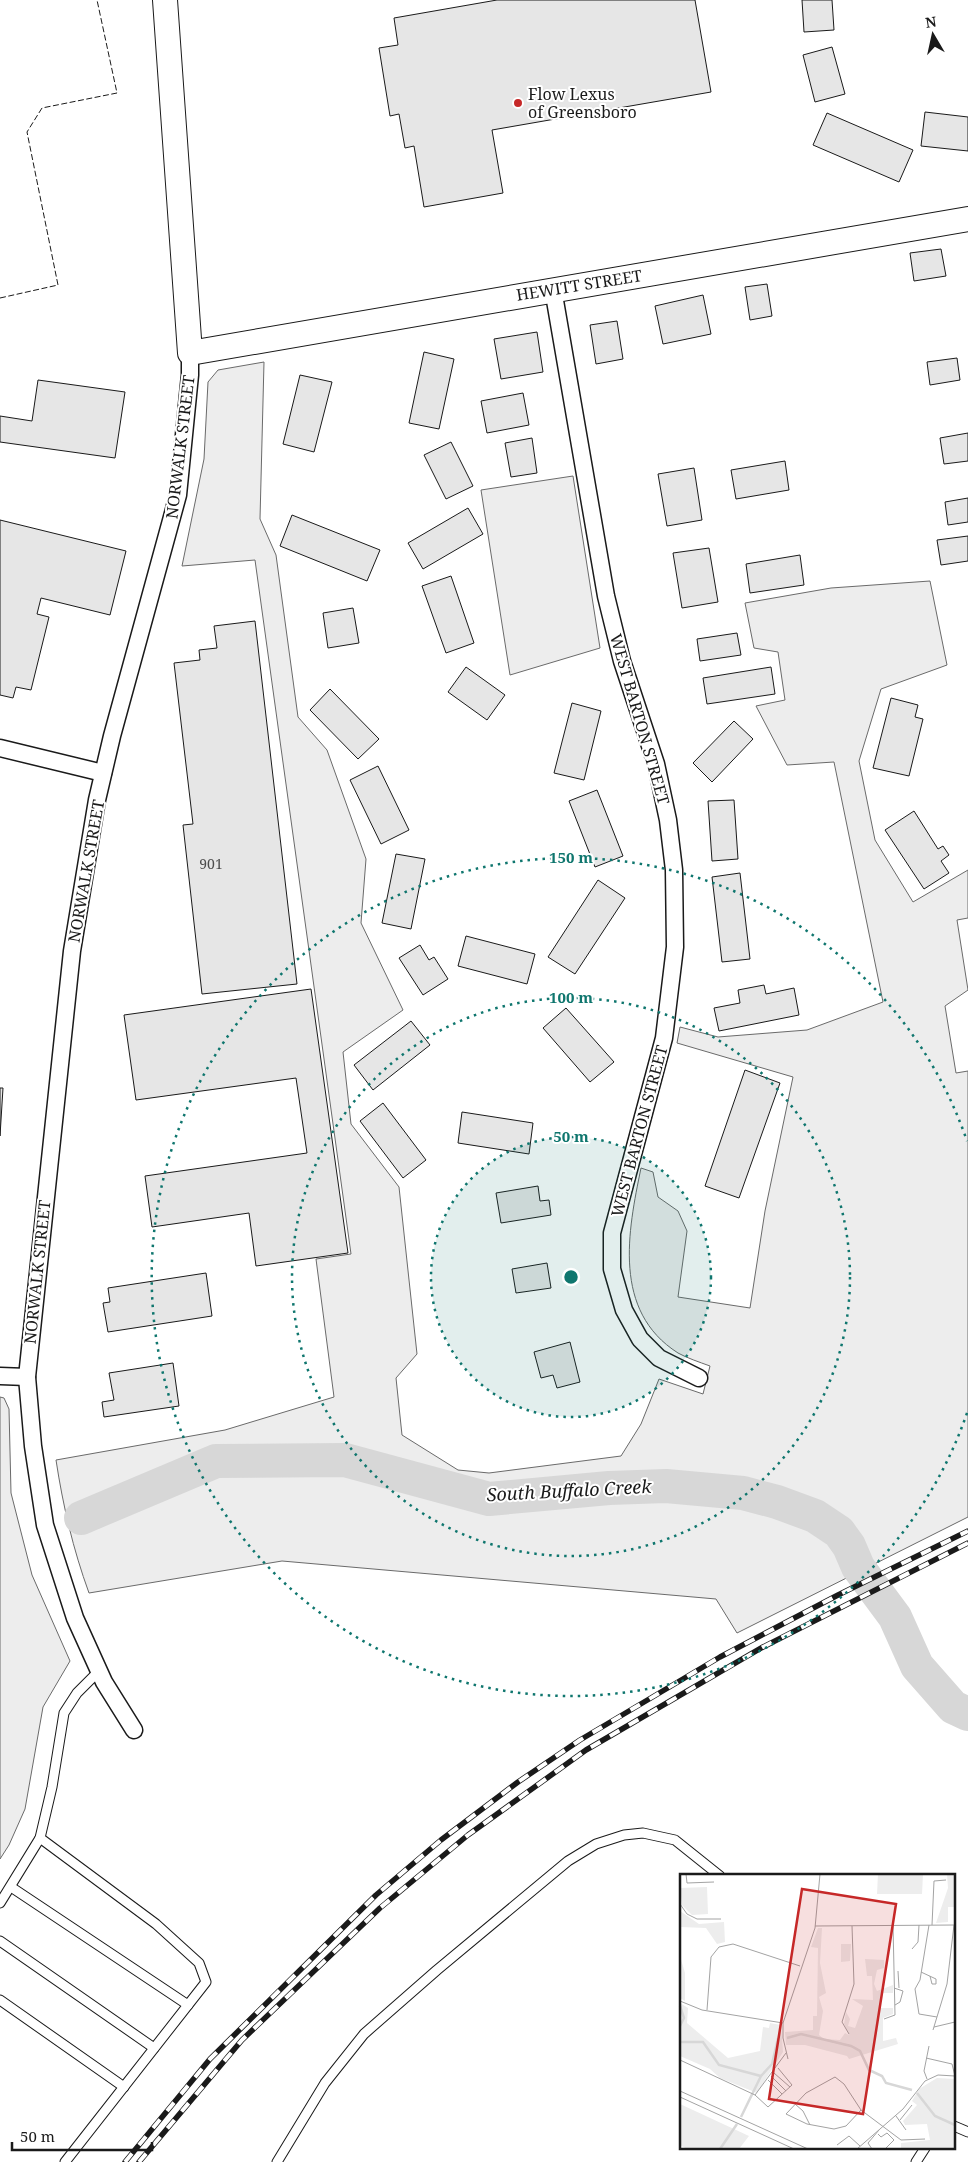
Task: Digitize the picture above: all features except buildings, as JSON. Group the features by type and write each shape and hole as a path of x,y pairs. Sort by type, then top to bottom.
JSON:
{"street":[{"name":"NORWALK STREET","path":"134,1730 99,1670 75,1618 45,1525 32,1446 27,1377 72,951 103,773 129,669 171,527 178,495 190,376 190,353 166,0"},
{"name":"HEWITT STREET","path":"190,353 968,219"},
{"name":"WEST BARTON STREET","path":"554,289 608,603 622,661 656,764 668,820 674,870 675,947 664,1038 612,1233 612,1269 624,1310 640,1339 659,1358 699,1378"},
{"path":"0,748 103,773"},
{"path":"0,1376 27,1377"}],"lane":[{"path":"0,1903 40,1838 52,1787 64,1713 77,1693 99,1670"},
{"path":"277,2162 325,2083 364,2034 437,1970 568,1861 596,1844 624,1835 643,1833 675,1840 718,1874"},
{"path":"40,1838 156,1924 199,1963 206,1982 65,2162"},
{"path":"11,1887 188,2005"},
{"path":"0,1941 154,2048"},
{"path":"0,2000 124,2087"},
{"path":"956,2127 968,2132"},
{"path":"916,2162 924,2150"}],"shaded area":[{"path":"264,362 260,519 276,555 298,717 327,750 366,859 361,923 403,1010 343,1052 351,1124 399,1187 417,1354 396,1378 402,1435 458,1470 489,1473 621,1456 641,1424 659,1379 703,1394 710,1366 678,1353 657,1336 643,1315 634,1293 630,1268 630,1243 632,1218 641,1168 653,1172 658,1197 678,1211 687,1231 678,1297 750,1308 765,1211 793,1077 677,1043 680,1027 718,1037 807,1030 883,1002 834,762 787,765 756,706 785,700 778,652 754,648 745,603 831,588 930,581 947,665 881,689 859,761 875,840 913,902 968,870 968,918 957,920 968,990 945,1006 956,1073 968,1071 968,1517 737,1633 716,1599 282,1561 89,1593 69,1527 56,1460 225,1430 334,1397 316,1259 351,1254 255,560 182,566 204,459 208,382 218,370"},
{"path":"573,476 600,648 510,675 481,490"},
{"path":"0,1397 4,1398 9,1409 11,1493 32,1575 70,1661 43,1707 25,1809 9,1845 0,1859"}],"waterway":[{"name":"South Buffalo Creek","path":"81,1518 216,1461 345,1460 489,1499 609,1488 666,1486 743,1493 777,1502 815,1516 839,1532 849,1546 858,1567 895,1617 917,1666 953,1707 968,1714"}],"railway":[{"path":"125,2162 210,2059 376,1895 441,1840 518,1782 580,1740 720,1657 838,1595 968,1531"},
{"path":"139,2162 242,2040 380,1908 468,1835 586,1750 763,1647 968,1543"}],"fence":[{"path":"0,298 58,285 27,132 42,108 117,93 97,0"}],"place":[{"name":"Flow Lexus of Greensboro","path":"518,103"}]}
